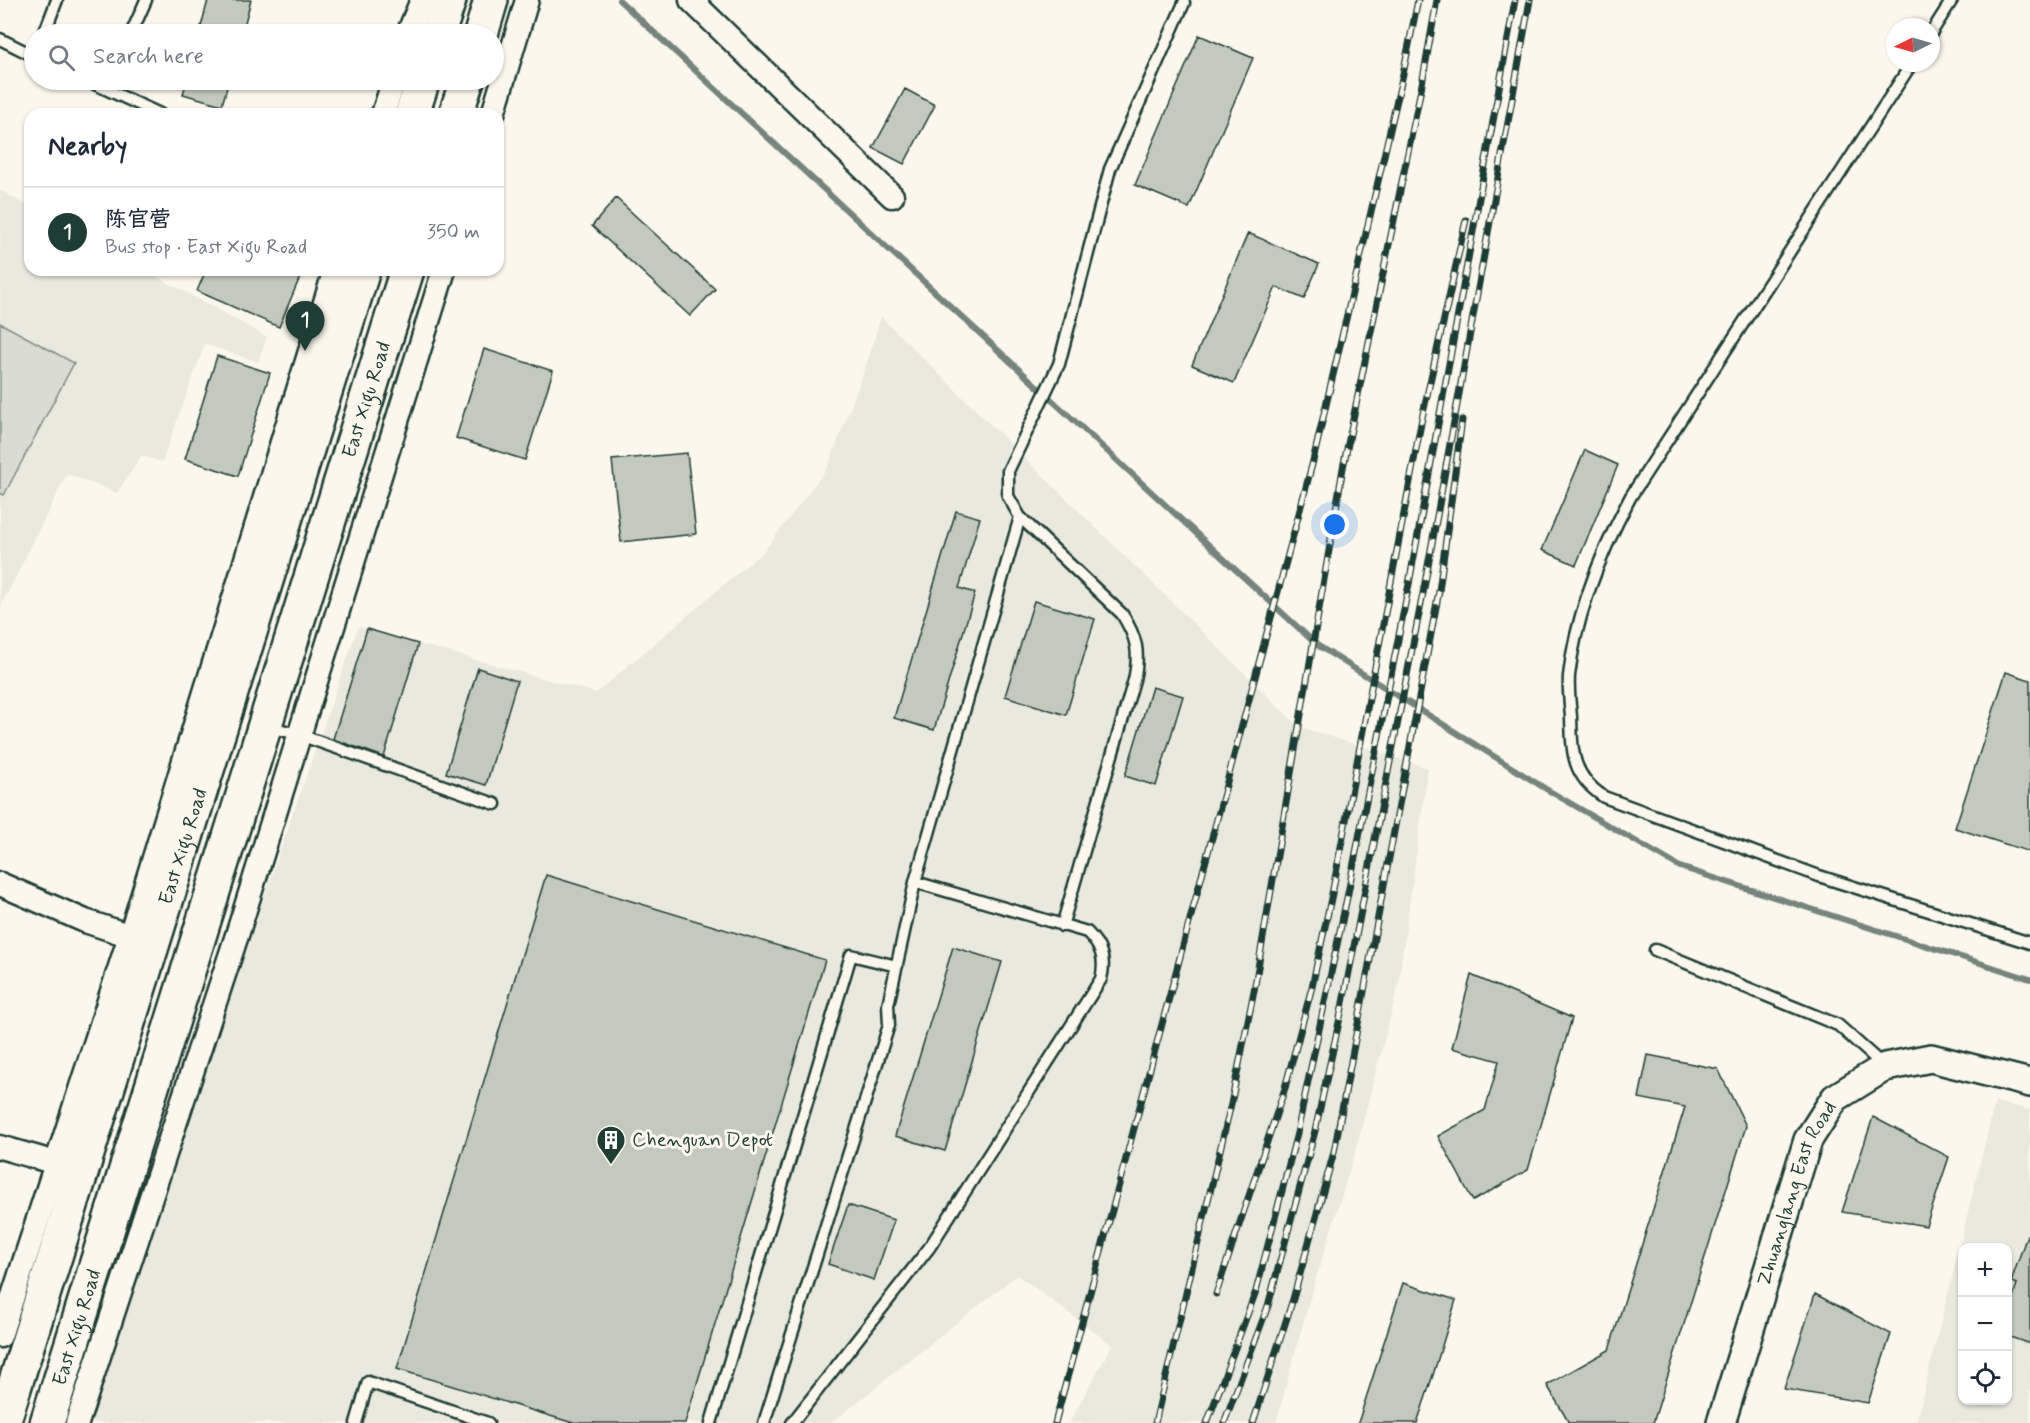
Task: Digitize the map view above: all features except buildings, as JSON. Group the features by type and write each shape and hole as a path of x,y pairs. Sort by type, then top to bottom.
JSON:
{"main road":[{"path":"441,24 448,0"},
{"path":"484,24 491,0"},
{"path":"414,108 420,90"},
{"path":"458,108 463,90"},
{"name":"East Xigu Road","path":"3,1423 142,939 361,276"},
{"name":"East Xigu Road","path":"47,1423 405,276"}],"street":[{"path":"412,24 422,0"},
{"path":"504,76 526,0"},
{"path":"691,0 892,196"},
{"path":"385,108 391,90"},
{"path":"495,108 500,90"},
{"path":"0,1336 56,1163 142,939 332,276"},
{"path":"77,1423 238,932 442,276"},
{"path":"0,884 85,921 142,939"},
{"name":"Zhuanglang East Road","path":"1721,1423 1809,1140 1835,1098 1885,1067 1931,1058 2030,1083"},
{"path":"0,1147 56,1163"}],"lane":[{"path":"48,24 57,0"},
{"path":"135,24 146,0"},
{"path":"1940,19 1952,0"},
{"path":"1062,926 1134,680 1138,663 1137,645 1132,629 1122,614 1020,517 1008,496 1008,471 1059,364 1110,169 1184,3"},
{"path":"0,39 24,51"},
{"path":"1906,72 1638,486 1615,527 1589,588 1574,648 1569,678 1573,754 1586,783 1604,797 1819,876 2030,943"},
{"path":"119,90 150,108"},
{"path":"764,1423 889,1025 888,1005 915,882 1020,517"},
{"path":"265,725 300,735 495,804"},
{"path":"792,1423 929,1248 1101,979 1104,966 1102,953 1096,941 1087,932 915,882"},
{"path":"1655,950 1838,1025 1885,1067"},
{"path":"711,1423 851,955 897,966"},
{"path":"356,1423 368,1382 488,1423"}],"shaded area":[{"path":"0,190 24,204 24,276 156,276 267,337 258,362 205,344 162,462 141,456 117,493 67,474 0,608"},
{"path":"881,317 1298,726 1428,768 1398,987 1354,1156 1310,1298 1276,1423 1069,1423 1112,1345 1017,1275 831,1423 81,1423 358,627 596,693 765,550 828,467 866,366"},
{"path":"0,323 74,363 4,495 0,493"},
{"path":"1995,1102 2030,1110 2030,1423 1916,1423 1958,1252 1958,1405 2012,1405 2012,1243 1960,1243"}],"waterway":[{"path":"619,0 1317,645 1546,789 1680,867 2030,979"}],"railway":[{"path":"1055,1423 1313,461 1403,74 1418,0"},
{"path":"1155,1423 1231,1104 1254,991 1343,468 1422,84 1437,0"},
{"path":"1207,1423 1256,1291 1297,1133 1348,893 1409,584 1515,0"},
{"path":"1224,1423 1268,1306 1315,1131 1341,1013 1424,588 1530,0"},
{"path":"1216,1294 1285,1088 1312,987 1333,889 1422,418 1466,220"},
{"path":"1253,1423 1293,1299 1334,1152 1439,591 1462,420"}],"place":[{"name":"陈官营","path":"305,351"},
{"name":"Chenguan Depot","path":"611,1166"}]}
